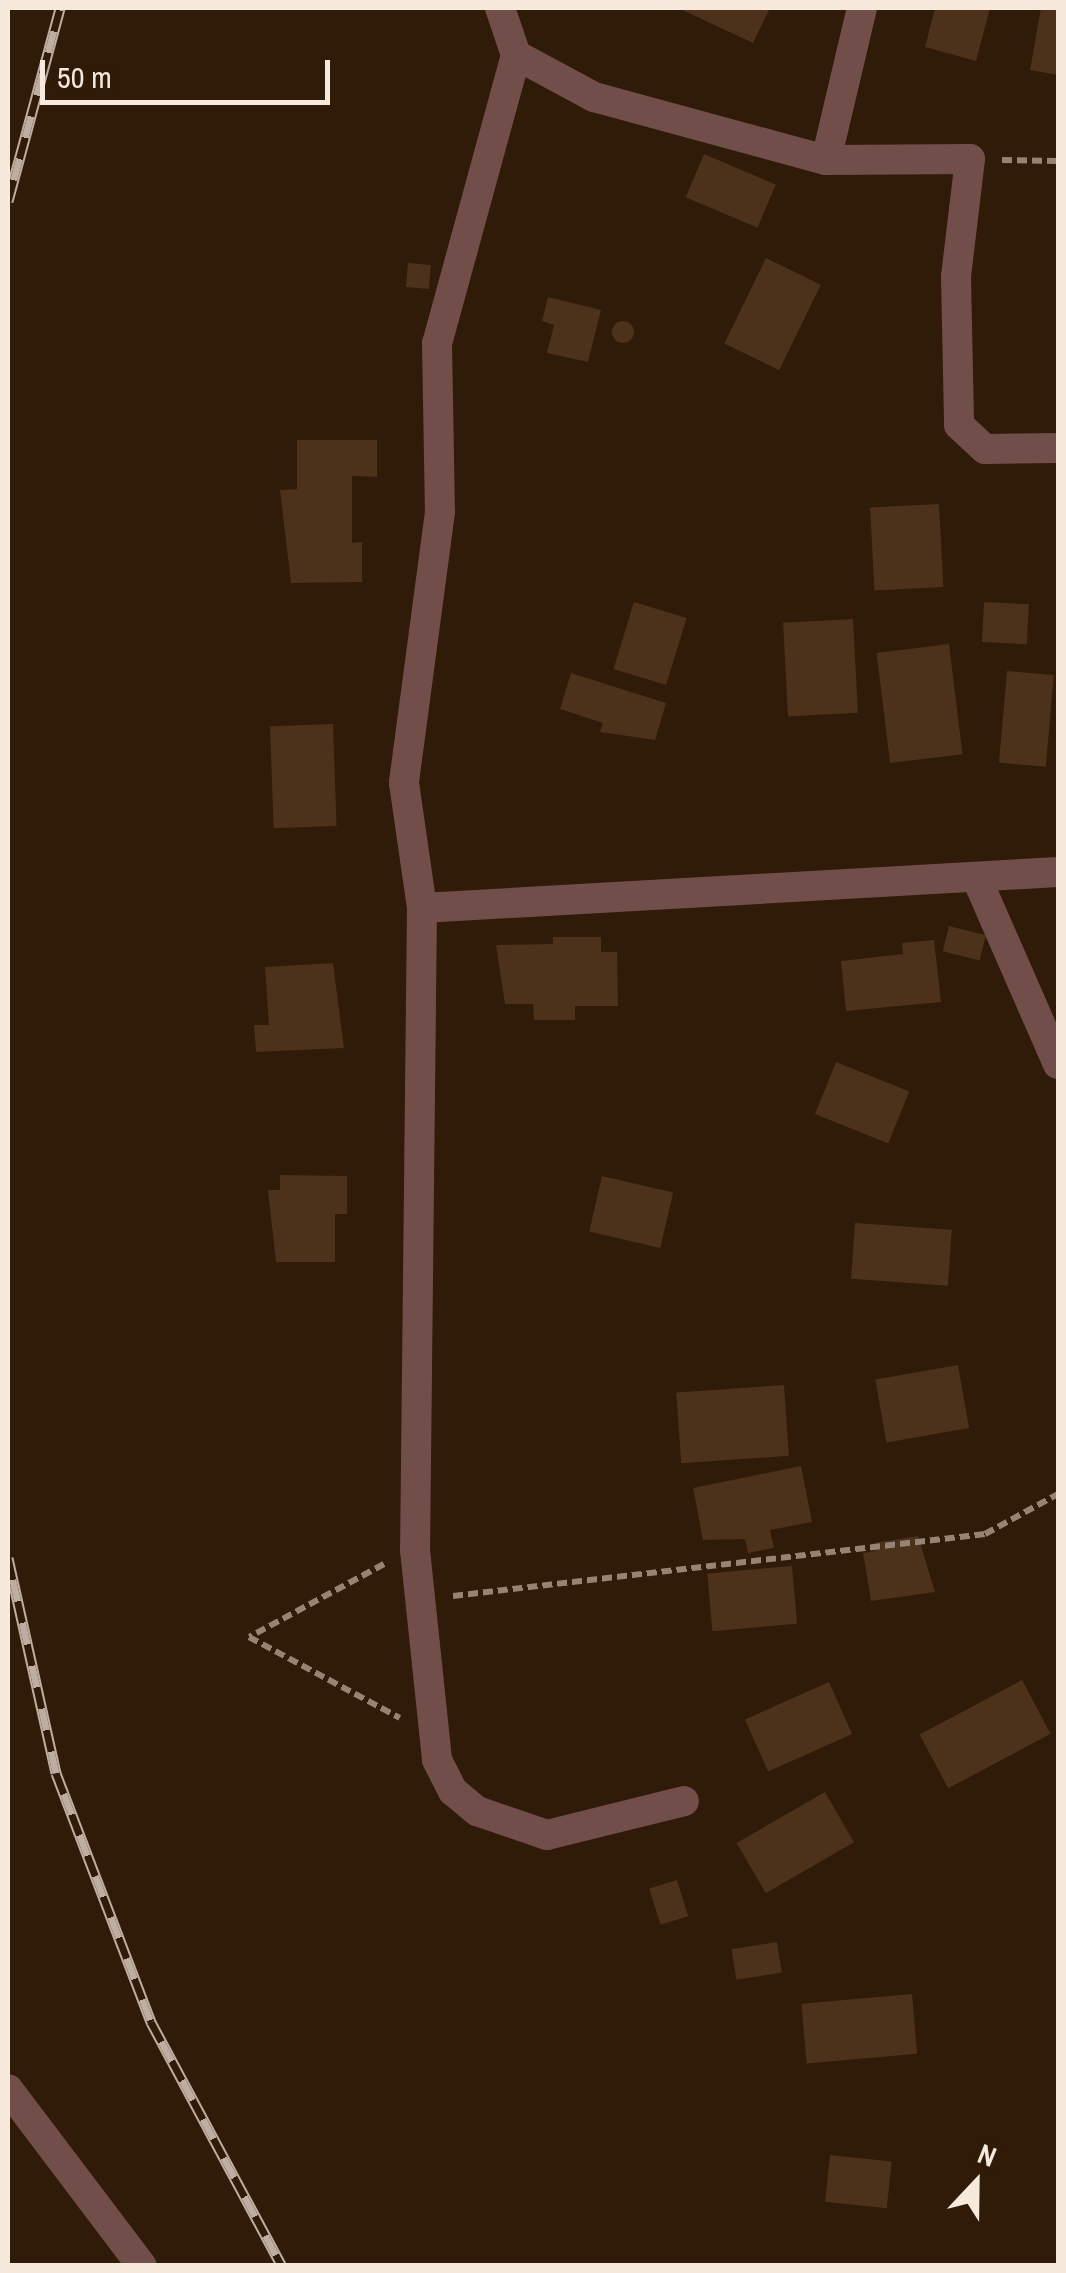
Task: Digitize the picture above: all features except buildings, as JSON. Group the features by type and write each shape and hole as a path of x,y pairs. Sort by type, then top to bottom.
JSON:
{"street":[{"path":"500,8 516,55 437,343 440,512 404,783 422,908 415,1550 434,1741 453,1791 507,1827 547,1835 684,1801"},
{"path":"826,160 862,8"},
{"path":"516,55 594,97 826,160 970,159 956,277 959,425 984,449 1058,448"},
{"path":"422,908 978,880 1058,872"},
{"path":"978,880 1058,1064"},
{"path":"8,2089 142,2266"}],"path":[{"path":"970,159 1058,160"},
{"path":"422,1598 986,1534 1058,1494"},
{"path":"415,1550 249,1637 434,1741"}],"railway":[{"path":"8,201 60,8"},
{"path":"8,1558 56,1773 151,2022 282,2266"}]}
